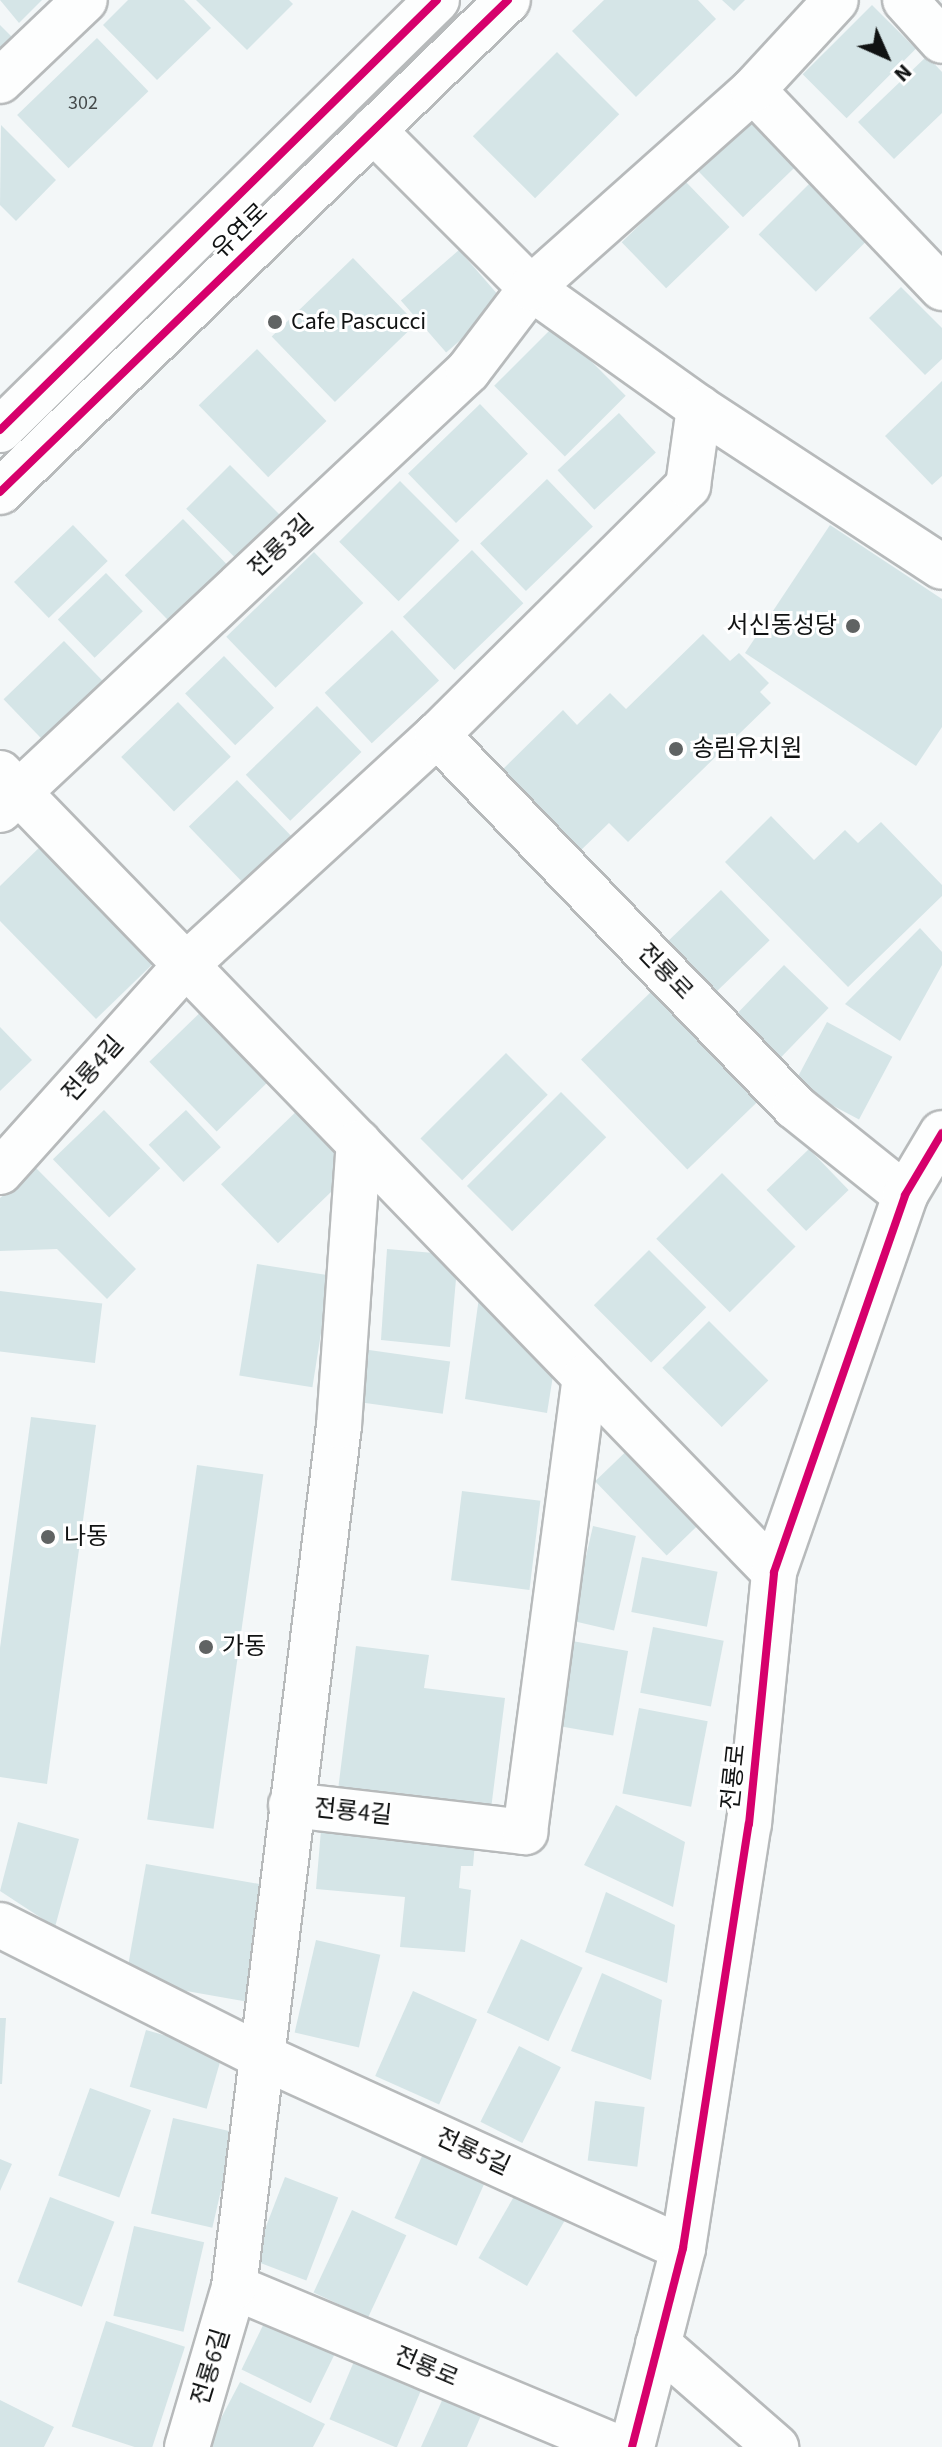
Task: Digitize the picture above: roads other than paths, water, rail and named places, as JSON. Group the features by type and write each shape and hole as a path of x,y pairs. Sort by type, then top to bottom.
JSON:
{"street":[{"path":"0,81 85,0"},
{"name":"유연로","path":"0,430 437,0"},
{"name":"유연로","path":"0,492 508,0"},
{"name":"전룡3길","path":"6,791 468,371 531,288 753,90 836,0"},
{"path":"905,0 942,41"},
{"path":"753,90 942,288"},
{"path":"373,130 531,288 699,408 942,567"},
{"name":"전룡4길","path":"0,1172 186,965 437,735 688,486 699,408"},
{"name":"전룡로","path":"437,735 795,1107 905,1195"},
{"path":"6,791 186,965 774,1572"},
{"name":"전룡로","path":"632,2447 683,2248 749,1824 774,1572 905,1195 942,1133"},
{"name":"전룡4길","path":"359,1143 339,1426 291,1805 525,1832 585,1377"},
{"path":"234,2287 291,1805"},
{"name":"전룡5길","path":"0,1925 263,2057 683,2248"},
{"name":"전룡로","path":"234,2287 617,2447"},
{"name":"전룡6길","path":"187,2447 234,2287"},
{"path":"658,2344 776,2447"}],"place":[{"name":"Cafe Pascucci","path":"275,322"},
{"name":"서신동성당","path":"853,626"},
{"name":"송림유치원","path":"676,749"},
{"name":"나동","path":"48,1537"},
{"name":"가동","path":"206,1647"}]}
